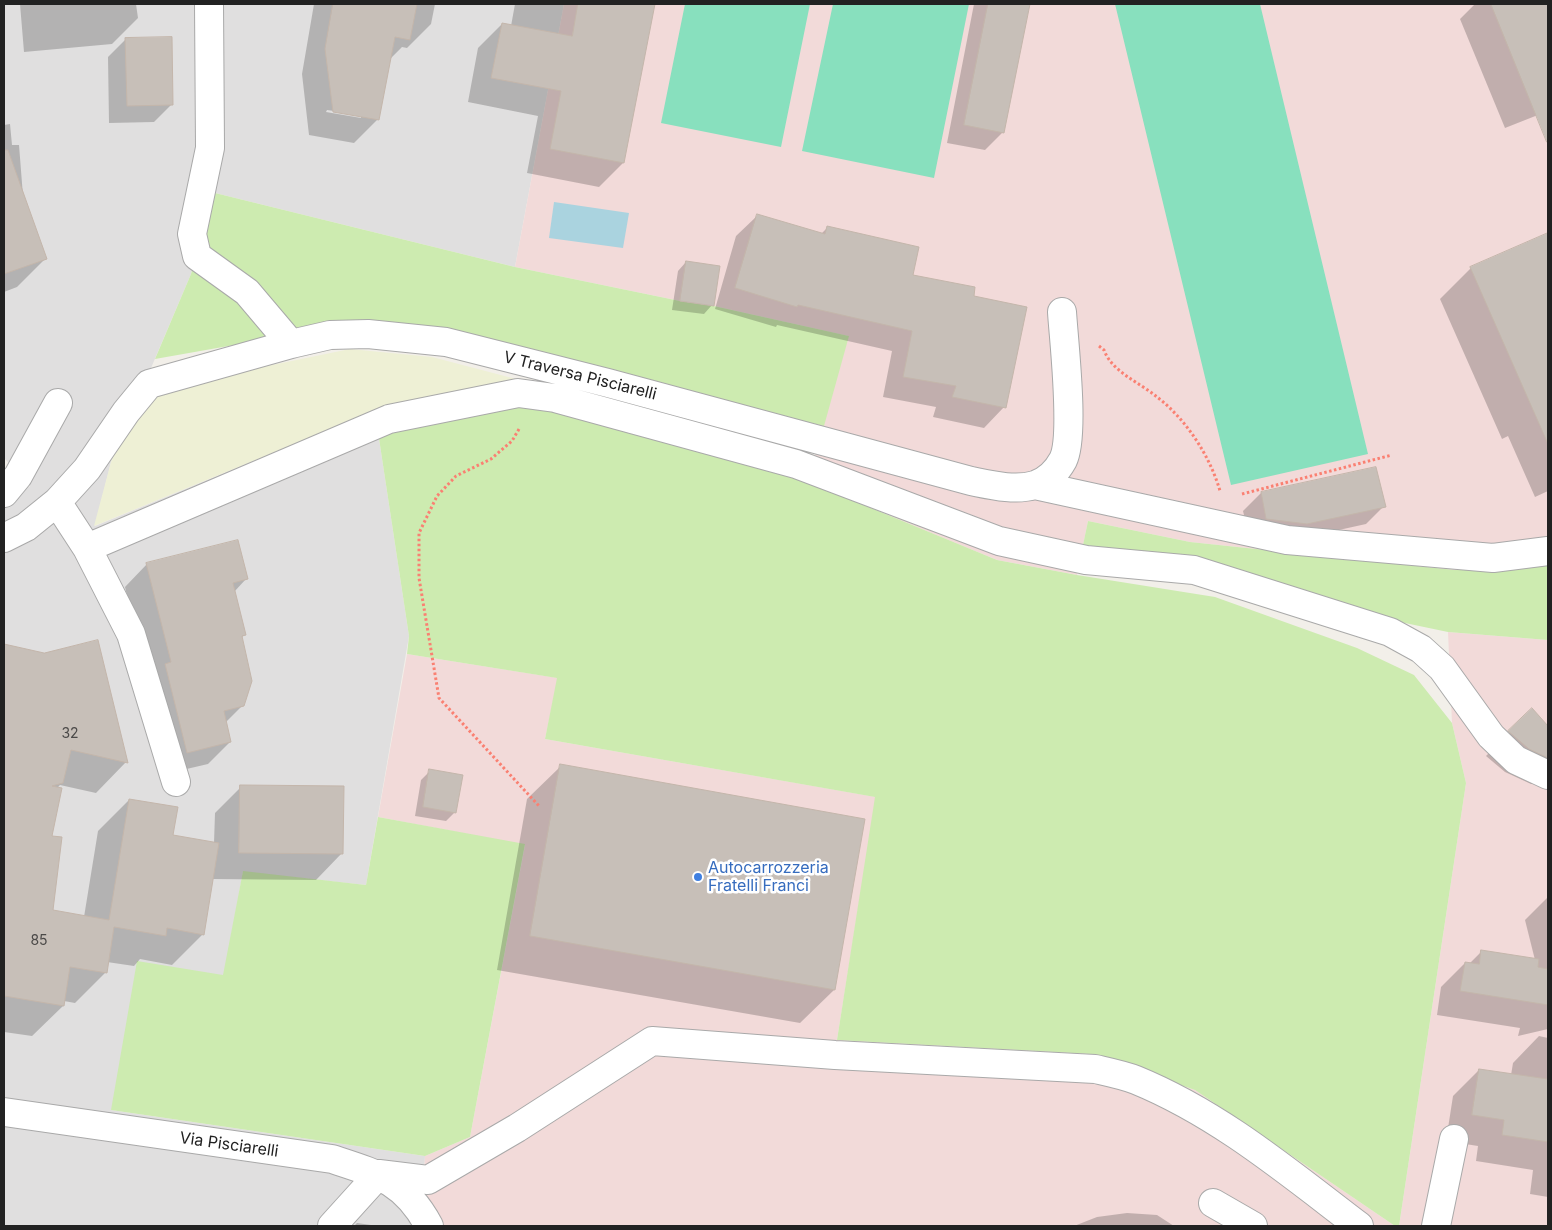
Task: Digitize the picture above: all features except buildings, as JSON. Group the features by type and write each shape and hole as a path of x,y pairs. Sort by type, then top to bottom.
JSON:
{"street":[{"path":"209,4 210,148 192,234 197,256 247,292 291,344"},
{"path":"1035,485 1053,474 1064,458 1069,432 1062,318"},
{"name":"V Traversa Pisciarelli","path":"4,538 26,527 57,502 87,469 126,412 149,384 291,344 330,335 368,334 446,342 608,383 971,481 1008,487 1035,485"},
{"path":"87,548 389,419 518,393 555,398 796,464 999,541 1086,560 1194,570 1390,632 1421,649 1442,668 1491,736 1516,760 1548,775"},
{"path":"4,492 18,476 58,402"},
{"path":"1035,485 1287,540 1493,558 1548,551"},
{"path":"57,502 87,548 131,634 176,782"},
{"path":"332,1226 379,1174 428,1180 517,1128 652,1041 1103,1071 1134,1079 1207,1115 1260,1151 1359,1226"},
{"name":"Via Pisciarelli","path":"4,1112 332,1160 379,1174 409,1195 429,1226"},
{"path":"1436,1226 1454,1139"},
{"path":"1213,1203 1253,1226"}],"path":[{"path":"1062,318 1104,350 1108,362 1159,398 1193,434 1218,481 1223,499"},
{"path":"518,393 522,424 512,441 491,459 456,476 438,496 418,533 419,578 439,698 540,807"},
{"path":"1232,497 1392,455"}],"shaded area":[{"path":"4,4 564,4 515,267 215,193 191,274 111,462 95,526 368,414 378,432 409,636 366,885 243,872 224,975 111,1110 425,1156 421,1226 4,1226 4,503 30,486 4,458"},
{"path":"564,4 1548,4 1548,564 1455,570 1190,542 1088,521 1077,575 997,560 808,482 848,336 714,306 680,301 515,267"},
{"path":"1448,632 1548,640 1548,1226 1399,1226 1466,783 1452,723"},
{"path":"407,654 558,678 545,739 876,797 837,1040 1091,1054 1195,1090 1395,1226 421,1226 425,1156 470,1137 525,845 378,817"}],"green space":[{"path":"685,4 810,4 781,147 661,123"},
{"path":"833,4 969,4 934,178 802,151"},
{"path":"1115,4 1260,4 1368,454 1231,485"},
{"path":"215,193 515,267 680,301 714,306 849,336 824,426 424,328 353,324 155,359 191,274"},
{"path":"350,349 432,357 516,379 368,414 94,526 111,462 132,414 157,393 243,371"},
{"path":"498,404 551,410 808,482 997,560 1215,597 1357,648 1414,675 1452,723 1466,783 1399,1226 1395,1226 1195,1090 1091,1054 837,1040 875,797 545,739 557,678 407,654 409,636 378,432"},
{"path":"1088,521 1190,542 1455,570 1548,564 1548,640 1448,632 1381,618 1202,559 1083,545"},
{"path":"378,817 525,844 470,1137 425,1156 111,1110 137,961 223,975 243,871 366,885"}],"water":[{"path":"554,202 629,213 623,248 549,238"}],"place":[{"name":"Autocarrozzeria Fratelli Franci","path":"698,877"}]}
